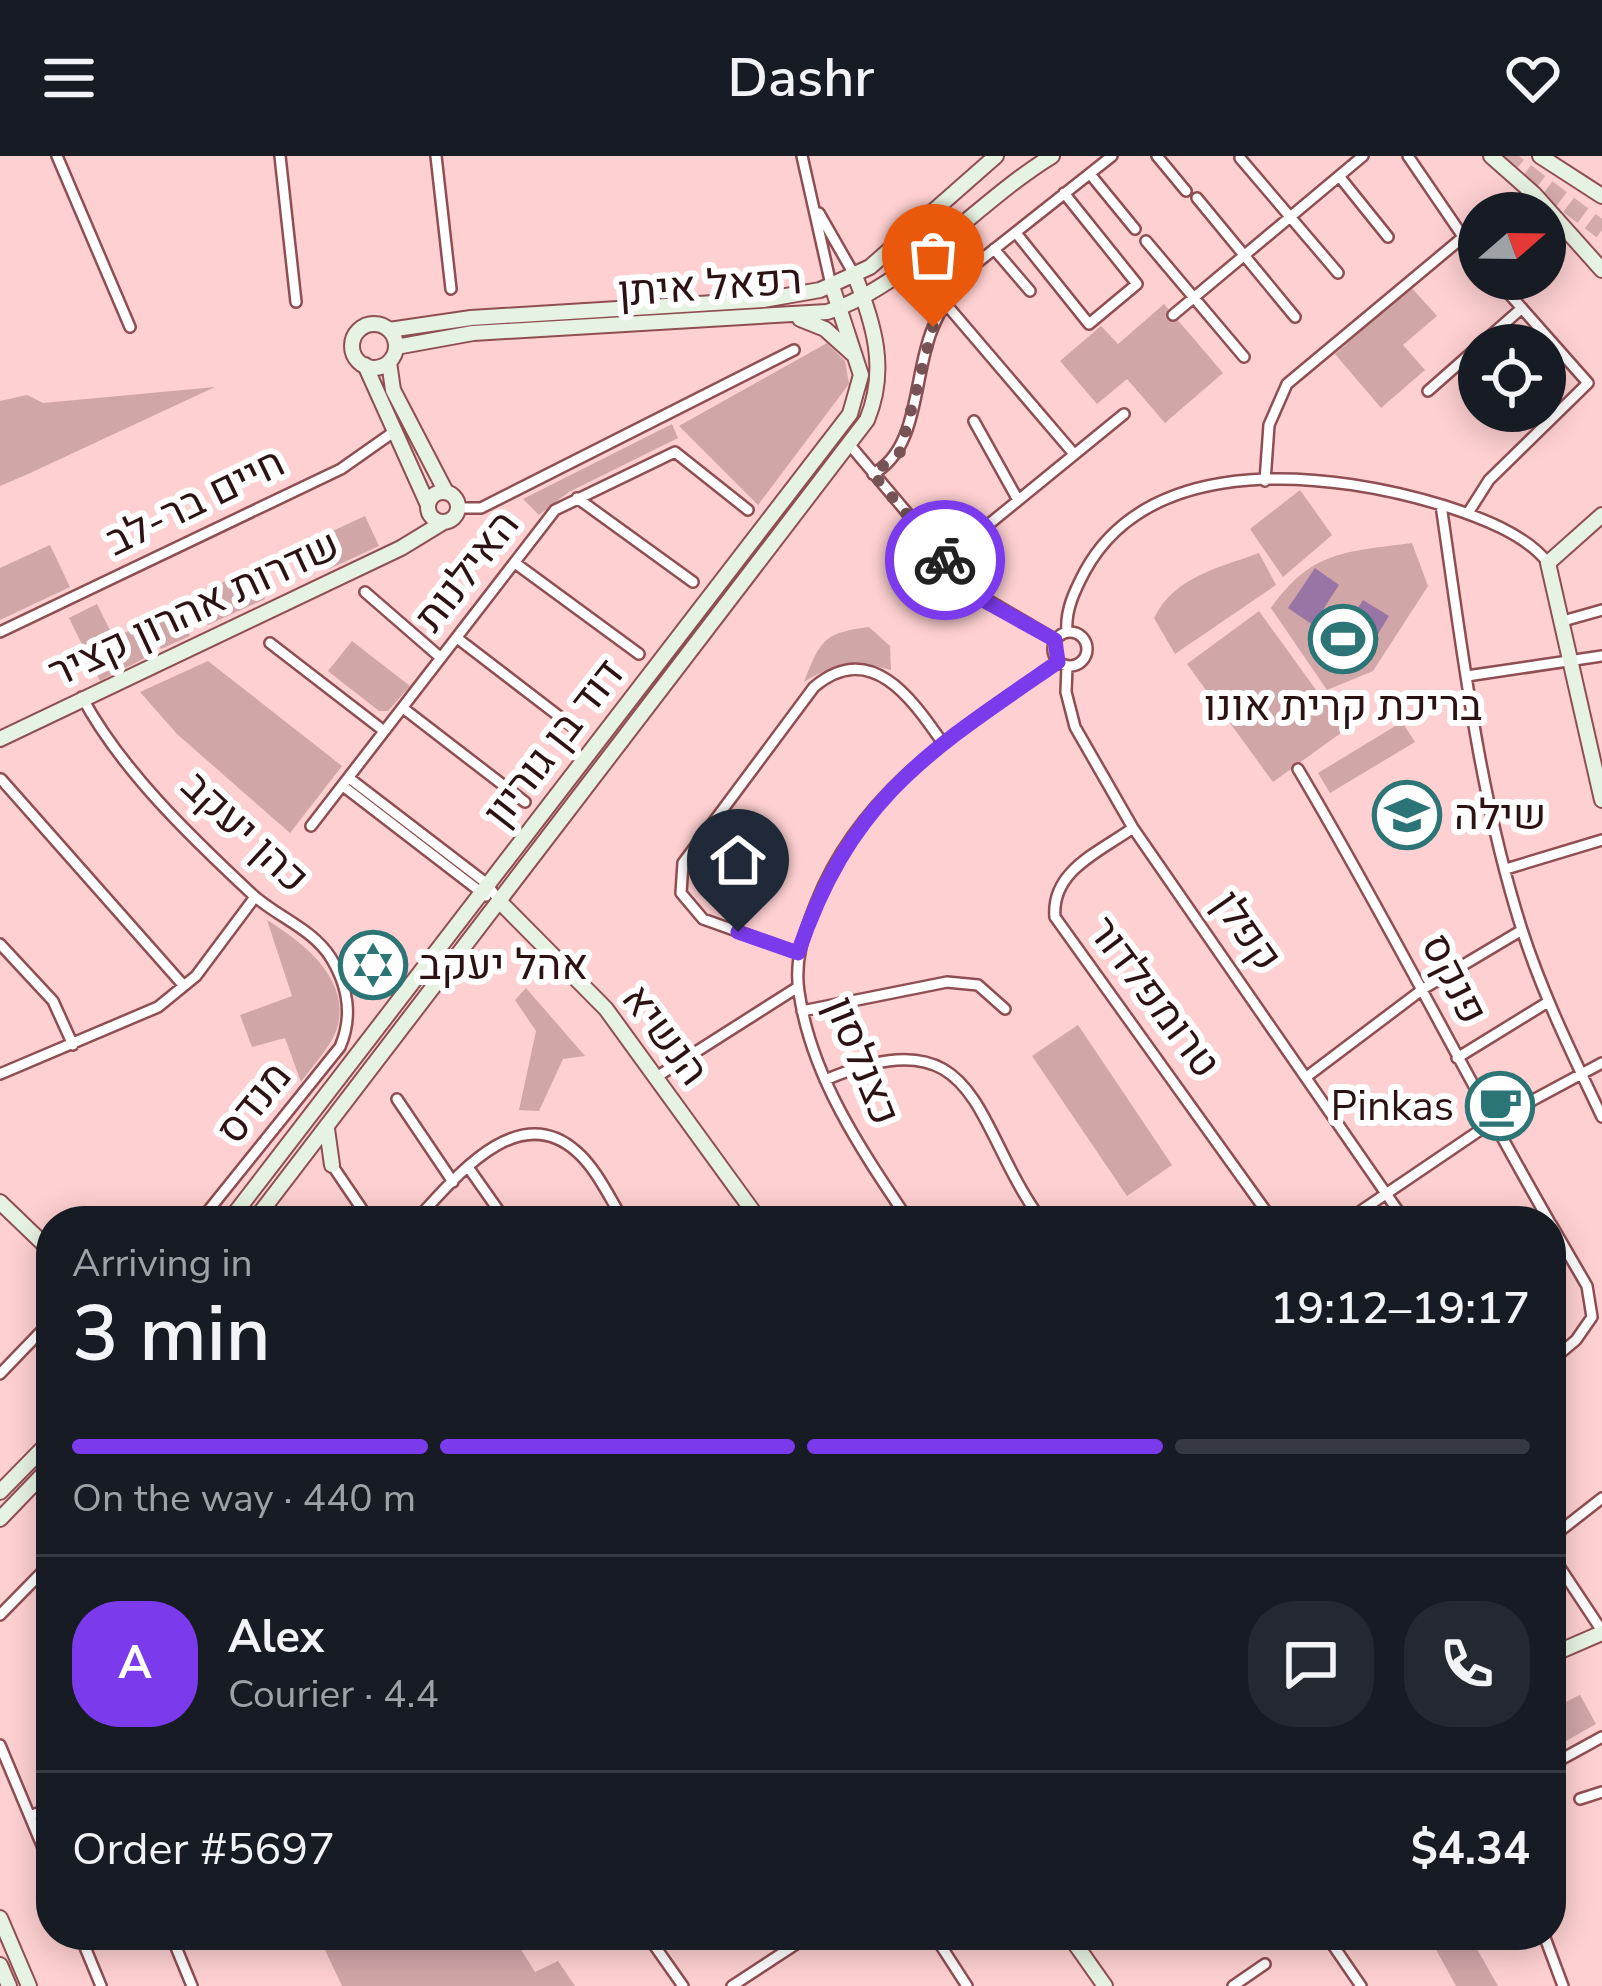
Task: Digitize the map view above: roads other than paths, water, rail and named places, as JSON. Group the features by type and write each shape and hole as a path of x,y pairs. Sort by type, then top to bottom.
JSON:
{"main road":[{"name":"רפאל איתן","path":"389,330 471,318 787,297 832,286 855,276 996,156"},
{"name":"רפאל איתן","path":"392,354 473,333 789,318 840,308 864,298 981,203 1052,156"},
{"path":"1491,156 1534,194 1602,270"},
{"path":"1540,156 1602,196"},
{"name":"דוד בן גוריון","path":"266,1206 867,420 878,386 877,346 855,276"},
{"name":"דוד בן גוריון","path":"240,1206 850,414 860,390 858,359 832,286"},
{"path":"789,318 826,328 858,359"},
{"path":"392,354 389,330 371,324 355,335 354,355 365,365 400,421 446,492 459,508 452,520 442,523 428,507 400,421 392,354"},
{"path":"365,365 392,354"},
{"path":"415,538 436,493 446,492"},
{"path":"1602,515 1548,563 1602,800"},
{"name":"שדרות אהרון קציר","path":"0,739 442,523"},
{"name":"הנשיא","path":"501,903 606,1009 749,1206"},
{"path":"298,1166 313,1159 332,1165 327,1127"},
{"path":"1,1205 36,1236"},
{"path":"0,1492 36,1455"},
{"path":"0,1519 36,1482"},
{"path":"1566,1648 1602,1632"},
{"path":"0,1918 4,1949 28,1986"},
{"path":"1080,1950 1105,1986"},
{"path":"0,1965 4,1985"}],"street":[{"path":"57,156 130,327"},
{"path":"280,156 296,302"},
{"path":"436,156 451,289"},
{"path":"802,156 832,286"},
{"path":"873,474 900,452 928,342 945,302 994,249 1112,156"},
{"path":"1157,156 1186,191"},
{"path":"1173,315 1363,156"},
{"path":"1240,158 1339,274"},
{"path":"1410,158 1458,232"},
{"path":"1090,174 1135,229"},
{"path":"1339,176 1388,237"},
{"path":"1016,233 1089,324 1137,284 1064,193"},
{"path":"1197,198 1294,317"},
{"path":"816,209 855,276"},
{"path":"1146,241 1244,358"},
{"path":"1265,481 1269,425 1287,383 1458,241"},
{"path":"994,249 1030,291"},
{"path":"1468,513 1489,480 1588,383 1515,300"},
{"path":"945,302 1074,454"},
{"path":"1504,324 1522,308"},
{"path":"459,508 481,508 794,350"},
{"path":"1428,392 1458,365"},
{"path":"944,560 1124,414"},
{"name":"חיים בר-לב","path":"0,632 341,469 400,421"},
{"path":"974,421 1018,500"},
{"path":"849,444 944,560 983,600 1055,640 1062,664 1083,660 1087,647 1082,637 1067,632"},
{"name":"האילנות","path":"311,826 555,510 675,452 748,510"},
{"path":"1055,640 1067,632 1072,600 1096,554 1138,516 1204,486 1360,482 1468,513 1535,548 1548,563"},
{"path":"577,498 693,582"},
{"path":"1441,505 1466,676 1522,930 1548,1002 1602,1117"},
{"path":"515,563 639,653"},
{"path":"365,592 441,658"},
{"path":"1563,621 1602,610"},
{"path":"457,638 578,730"},
{"path":"270,643 383,731"},
{"path":"1466,676 1602,656"},
{"name":"כצנלסון","path":"900,1206 853,1136 825,1080 802,1011 798,953 822,889 875,802 942,742 1062,664"},
{"name":"קפלן","path":"1062,664 1075,728 1133,828 1309,1075 1396,1206"},
{"path":"798,953 703,919 681,893 683,863 814,687 836,674 868,670 895,681 942,742"},
{"name":"כהן יעקב","path":"82,697 105,740 255,897 312,936 329,955 344,988 349,1020"},
{"path":"403,708 525,802"},
{"name":"פנקס","path":"1298,769 1540,1206"},
{"path":"1,778 184,986"},
{"path":"346,782 501,903"},
{"name":"טרומפלדור","path":"1133,828 1065,876 1057,887 1055,917 1262,1206"},
{"path":"1506,869 1602,840"},
{"path":"0,1074 158,1007 184,986 255,897"},
{"path":"1309,1075 1423,989 1522,930"},
{"path":"0,944 53,1001 73,1045"},
{"path":"802,1011 947,982 978,985 1005,1009"},
{"path":"658,1076 798,987"},
{"path":"1456,1058 1548,1002"},
{"name":"מנדס","path":"212,1206 328,1064 349,1020"},
{"path":"825,1080 866,1063 898,1060 921,1061 960,1078 1033,1206"},
{"path":"1366,1206 1492,1122 1602,1063"},
{"path":"397,1099 453,1182"},
{"path":"430,1206 484,1151 516,1137 556,1140 575,1150 614,1206"},
{"path":"332,1165 360,1206"},
{"path":"469,1167 496,1206"},
{"name":"פנקס","path":"1566,1251 1586,1286 1592,1317 1566,1348"},
{"path":"0,1374 36,1337"},
{"path":"1566,1526 1602,1498"},
{"path":"1566,1577 1602,1632"},
{"path":"0,1615 36,1578"},
{"path":"1566,1757 1602,1737"},
{"path":"0,1745 36,1832"},
{"path":"1580,1799 1602,1792"},
{"path":"29,1816 36,1813"},
{"path":"86,1950 101,1986"},
{"path":"177,1950 193,1986"},
{"path":"657,1950 683,1986"},
{"path":"732,1986 787,1950"},
{"path":"944,1950 967,1986"},
{"path":"1336,1950 1361,1986"},
{"path":"1550,1950 1563,1986"},
{"path":"1233,1986 1265,1964"}],"tunnel":[{"path":"1504,156 1602,230"}],"place":[{"name":"בריכת קרית אונו","path":"1343,639"},
{"name":"שילה","path":"1407,815"},
{"name":"אהל יעקב","path":"373,965"},
{"name":"Pinkas","path":"1500,1106"}]}
